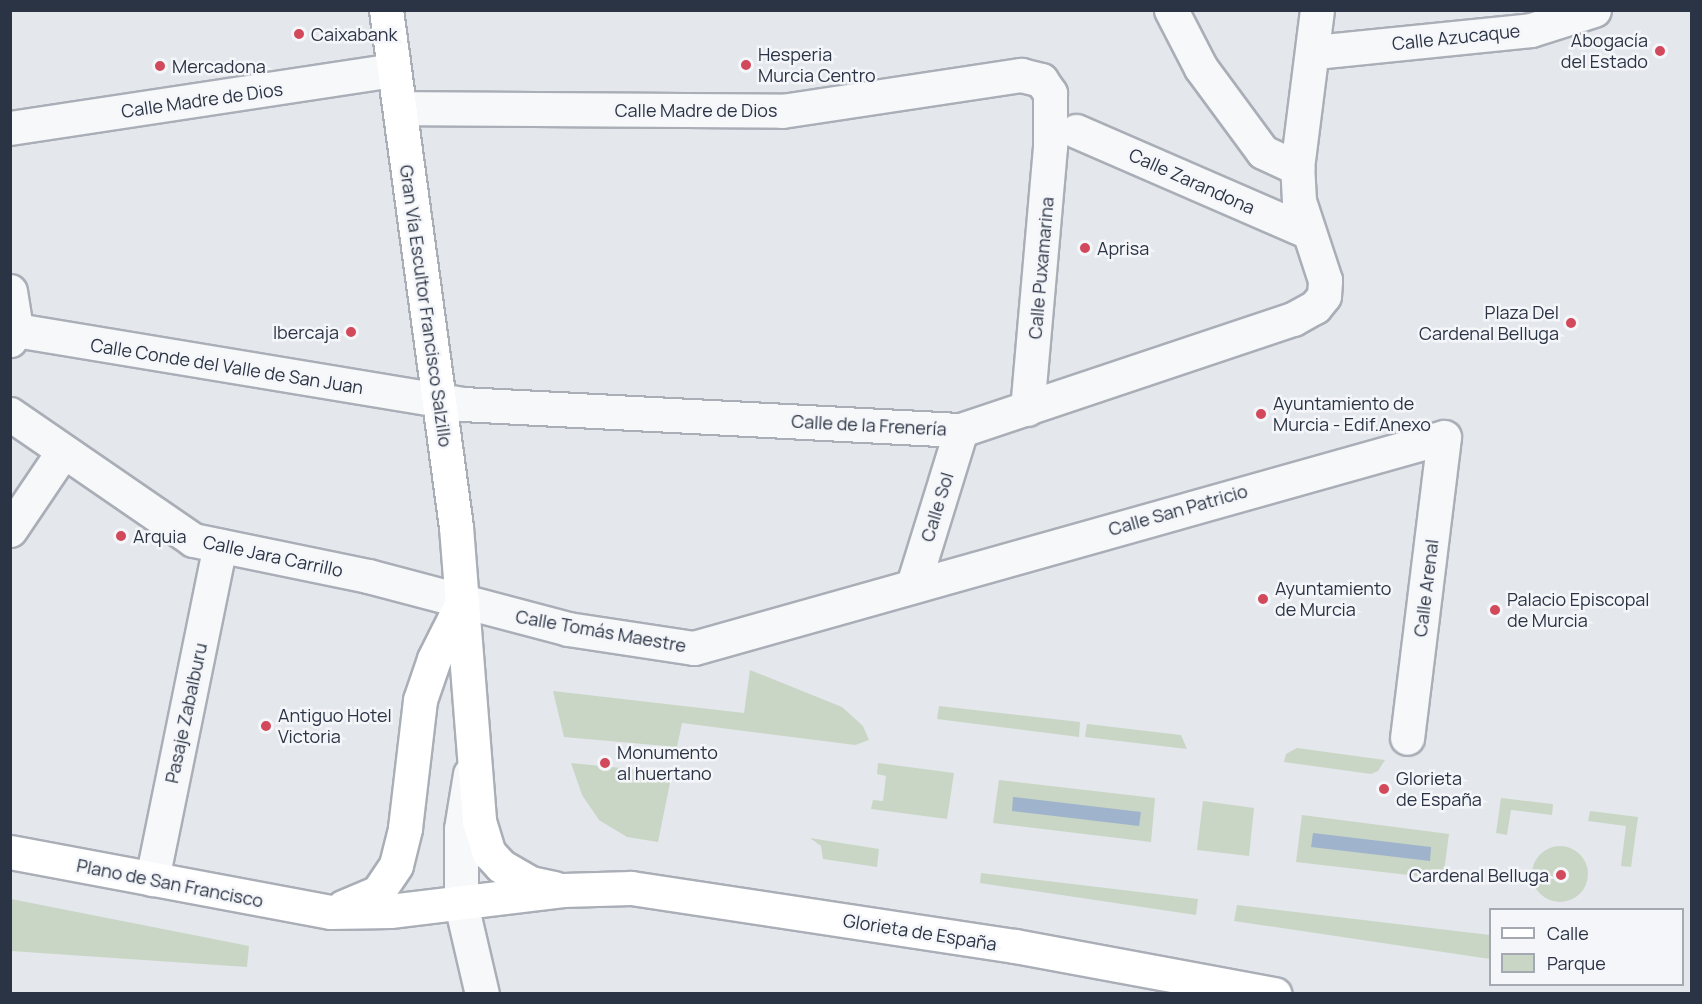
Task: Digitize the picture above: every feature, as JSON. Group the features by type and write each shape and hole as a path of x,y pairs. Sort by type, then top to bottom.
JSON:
{"main road":[{"name":"Gran Vía Escultor Francisco Salzillo","path":"386,10 439,400 462,603 479,821 489,854 514,875 563,890"},
{"path":"330,912 373,895 396,865 405,828 420,700 434,659 462,603"},
{"name":"Plano de San Francisco","path":"10,852 330,912 461,904 563,890"},
{"name":"Glorieta de España","path":"563,890 631,888 1015,946 1275,993"}],"street":[{"path":"1171,10 1202,68 1263,152 1297,168"},
{"path":"1308,232 1299,201 1297,168 1314,51 1317,10"},
{"name":"Calle Azucaque","path":"1314,51 1531,30 1579,12"},
{"name":"Calle Madre de Dios","path":"10,128 394,70"},
{"name":"Calle Madre de Dios","path":"399,108 782,111 1021,75 1041,80 1050,93 1064,129"},
{"name":"Calle Zarandona","path":"1064,129 1308,232"},
{"name":"Calle Puxamarina","path":"1027,409 1044,250 1064,129"},
{"name":"Calle de la Frenería","path":"439,400 961,430 1293,319 1314,307 1324,296 1325,280 1308,232"},
{"path":"10,291 13,335"},
{"name":"Calle Conde del Valle de San Juan","path":"13,335 439,400"},
{"name":"Calle Jara Carrillo","path":"10,414 62,453 193,540 368,576 462,603"},
{"name":"Calle Sol","path":"913,585 961,430"},
{"name":"Calle San Patricio","path":"913,585 1444,437"},
{"name":"Calle Arenal","path":"1407,738 1444,437"},
{"path":"10,530 62,453"},
{"name":"Pasaje Zabalburu","path":"152,879 220,546"},
{"name":"Calle Tomás Maestre","path":"462,603 568,629 694,648 913,585"},
{"path":"474,758 461,829 461,904 482,993"}],"green space":[{"path":"750,670 842,707 863,726 869,740 855,745 682,723 677,747 564,737 553,691 744,713"},
{"path":"939,706 1080,722 1079,737 937,719"},
{"path":"1087,724 1181,735 1187,749 1085,737"},
{"path":"1297,748 1385,760 1378,771 1371,774 1284,762 1286,754"},
{"path":"571,763 672,773 658,842 627,837 599,820 582,795"},
{"path":"878,763 954,773 947,819 871,809 873,800 883,801 886,776 877,774"},
{"path":"999,780 1155,798 1151,842 993,823"},
{"path":"1501,798 1553,804 1552,815 1511,810 1507,835 1496,833"},
{"path":"1203,801 1254,808 1249,856 1197,850"},
{"path":"1590,811 1638,817 1631,867 1621,866 1626,826 1588,821"},
{"path":"1302,815 1449,834 1443,879 1296,862"},
{"path":"810,838 879,849 877,867 823,859 821,846"},
{"path":"1554,846 1566,846 1576,850 1584,858 1588,874 1584,890 1576,898 1566,902 1554,902 1544,898 1536,890 1532,880 1532,868 1536,858 1544,850"},
{"path":"981,873 1198,899 1196,915 980,883"},
{"path":"11,899 249,946 247,967 11,951"},
{"path":"1237,905 1489,935 1489,959 1234,921"}],"water":[{"path":"1013,797 1141,812 1139,826 1012,811"},
{"path":"1313,833 1431,847 1430,861 1311,847"}],"place":[{"name":"Caixabank","path":"299,34"},
{"name":"Abogacía del Estado","path":"1660,51"},
{"name":"Hesperia Murcia Centro","path":"746,65"},
{"name":"Mercadona","path":"160,66"},
{"name":"Aprisa","path":"1085,248"},
{"name":"Plaza Del Cardenal Belluga","path":"1571,323"},
{"name":"Ibercaja","path":"351,332"},
{"name":"Ayuntamiento de Murcia - Edif.Anexo","path":"1261,414"},
{"name":"Arquia","path":"121,536"},
{"name":"Ayuntamiento de Murcia","path":"1263,599"},
{"name":"Palacio Episcopal de Murcia","path":"1495,610"},
{"name":"Antiguo Hotel Victoria","path":"266,726"},
{"name":"Monumento al huertano","path":"605,763"},
{"name":"Glorieta de España","path":"1384,789"},
{"name":"Cardenal Belluga","path":"1561,875"}]}
